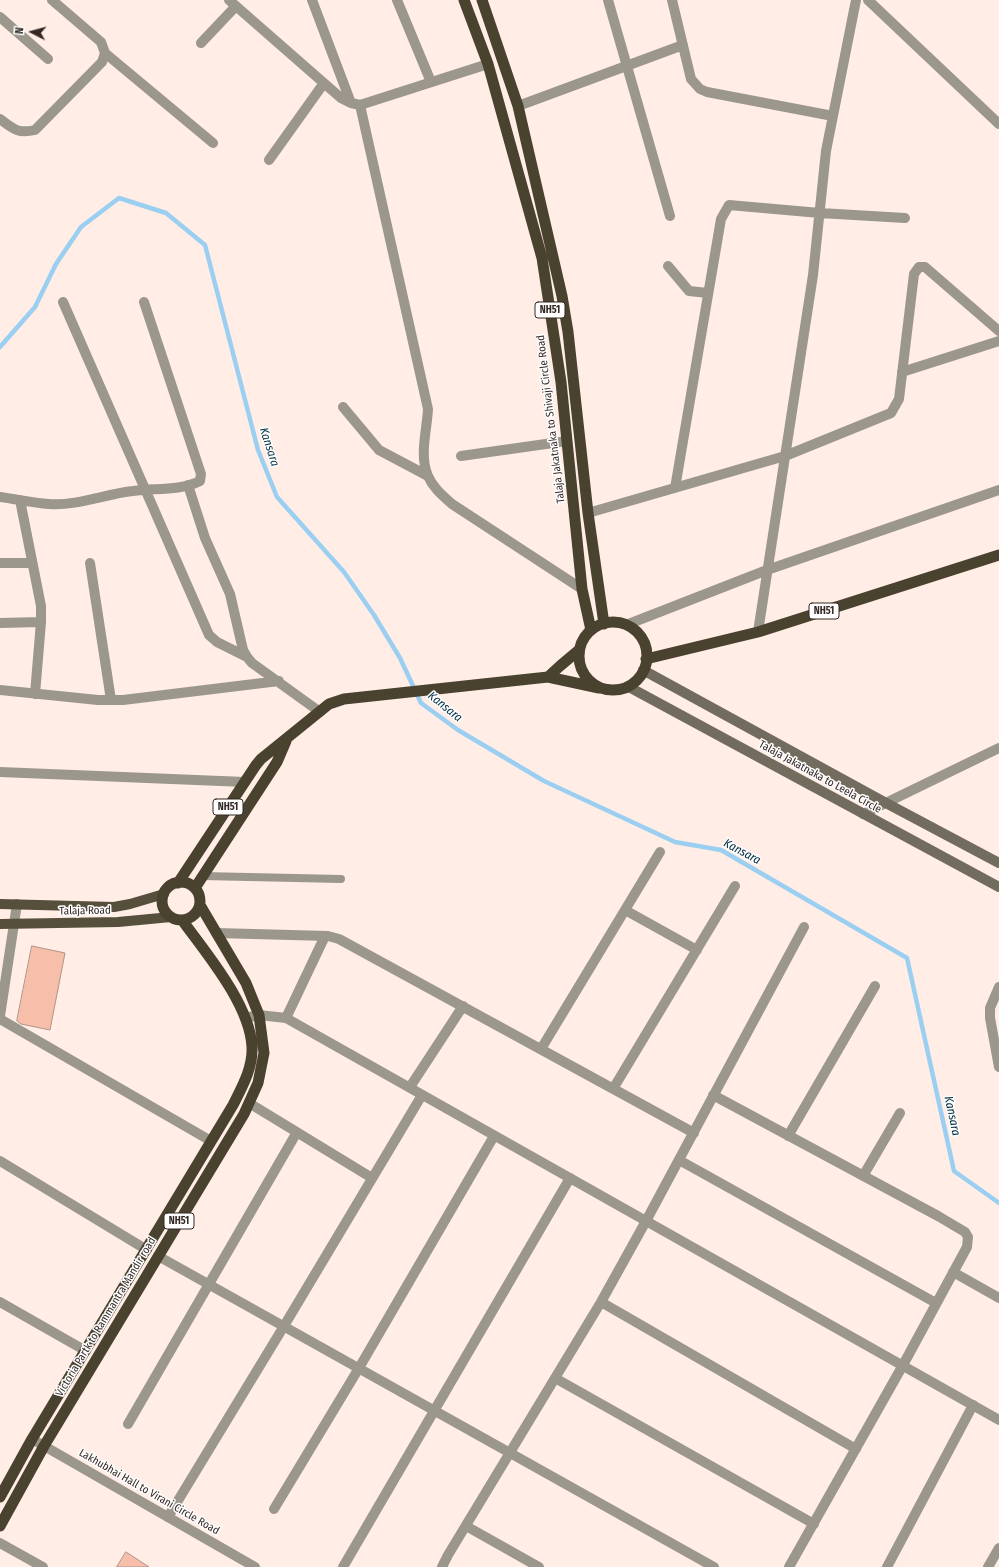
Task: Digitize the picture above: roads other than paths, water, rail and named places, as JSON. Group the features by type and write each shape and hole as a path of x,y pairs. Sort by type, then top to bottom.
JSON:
{"highway":[{"name":"Talaja Jakatnaka to Shivaji Circle Road","path":"464,0 488,64 542,258 562,382 582,589 591,630"},
{"name":"NH51","path":"482,0 518,106 565,315 588,513 604,624"},
{"name":"NH51","path":"646,659 758,632 999,555"},
{"path":"545,678 579,650 586,636 591,630 612,622 626,625 639,634 646,647 647,663 640,677 629,687"},
{"path":"579,650 580,665 587,679 599,688"},
{"name":"NH51","path":"164,894 167,889 178,883 261,759 329,704 344,699 545,678 614,691 629,687"},
{"name":"NH51","path":"200,905 200,899 195,888 277,762 287,739"},
{"path":"178,883 190,884 195,888"},
{"path":"164,894 163,907 171,917 182,920 194,915 200,905"},
{"name":"Victoria Partk to Rammantra Mandir road","path":"0,1526 44,1446 244,1114 258,1083 264,1053 259,1015 246,983 200,905"},
{"name":"Victoria Partk to Rammantra Mandir road","path":"0,1498 32,1439 233,1105 249,1071 252,1048 245,1018 228,983 182,920"}],"main road":[{"name":"Talaja Jakatnaka to Leela Circle","path":"643,670 999,863"},
{"name":"Talaja Jakatnaka to Leela Circle","path":"629,687 999,887"},
{"name":"Talaja Road","path":"0,904 123,906 164,894"},
{"name":"Talaja Road","path":"0,924 118,922 171,917"}],"street":[{"path":"52,0 101,42 105,53 213,144"},
{"path":"312,0 355,104 428,408 424,458 428,476 437,490 452,504 582,589"},
{"path":"397,0 431,82"},
{"path":"608,0 670,216"},
{"path":"672,0 691,79 700,89 833,116"},
{"path":"758,632 812,275 826,151 856,0"},
{"path":"868,0 999,124"},
{"path":"201,43 233,3 341,98 355,104 488,64"},
{"path":"0,17 48,59"},
{"path":"518,106 683,45"},
{"path":"0,119 14,130 25,133 35,130 102,62 105,53"},
{"path":"269,160 324,83"},
{"path":"675,488 721,219 728,205 820,213 905,218"},
{"path":"668,266 689,291 708,293"},
{"path":"588,513 784,456 891,412 899,399 914,274 919,267 925,267 999,331"},
{"path":"63,302 210,634 217,642 247,657"},
{"path":"0,497 49,505 85,501 132,491 188,485 200,480 201,474 144,302"},
{"path":"902,372 999,341"},
{"path":"343,407 379,450 428,476"},
{"path":"461,456 568,441"},
{"path":"188,485 205,538 230,594 243,650 247,657 252,663 320,712"},
{"path":"626,625 767,570 999,490"},
{"path":"20,500 41,606 42,622 35,694"},
{"path":"0,563 32,563"},
{"path":"90,563 111,700"},
{"path":"0,623 42,622"},
{"path":"0,690 111,700 279,681"},
{"path":"863,814 999,748"},
{"path":"0,772 245,782"},
{"path":"541,1049 660,852"},
{"path":"614,1089 735,886"},
{"path":"0,1016 17,904"},
{"path":"625,910 697,950"},
{"path":"442,1567 601,1302 804,927"},
{"path":"216,933 324,936 339,939 694,1132"},
{"path":"286,1018 324,936"},
{"path":"788,1136 875,986"},
{"path":"999,987 992,1003 990,1018 999,1067"},
{"path":"410,1087 463,1006"},
{"path":"245,1018 259,1015 286,1018 999,1420"},
{"path":"0,1019 211,1141"},
{"path":"168,1517 422,1095"},
{"path":"713,1095 938,1216 965,1232 968,1237 967,1247 792,1566"},
{"path":"249,1103 372,1178"},
{"path":"863,1176 900,1113"},
{"path":"128,1424 297,1132"},
{"path":"274,1509 359,1368 494,1136"},
{"path":"679,1160 936,1303"},
{"path":"0,1161 147,1250"},
{"path":"343,1567 570,1178"},
{"path":"158,1256 714,1567"},
{"path":"953,1272 999,1298"},
{"path":"988,1292 999,1294"},
{"path":"0,1302 86,1351"},
{"path":"601,1302 856,1449"},
{"path":"555,1378 814,1524"},
{"path":"886,1567 973,1405"},
{"name":"Lakhubhai Hall to Virani Circle Road","path":"32,1439 255,1567"},
{"path":"466,1526 539,1567"},
{"path":"0,1543 43,1567"},
{"path":"988,1567 999,1548"}],"lane":[{"path":"202,876 342,879"}],"waterway":[{"name":"Kansara","path":"0,347 35,307 56,264 81,227 119,198 166,213 205,245 258,450 277,497 344,572 374,615 400,658 421,703 458,730 544,781 675,842 721,850 907,958 954,1171 999,1203"}]}
